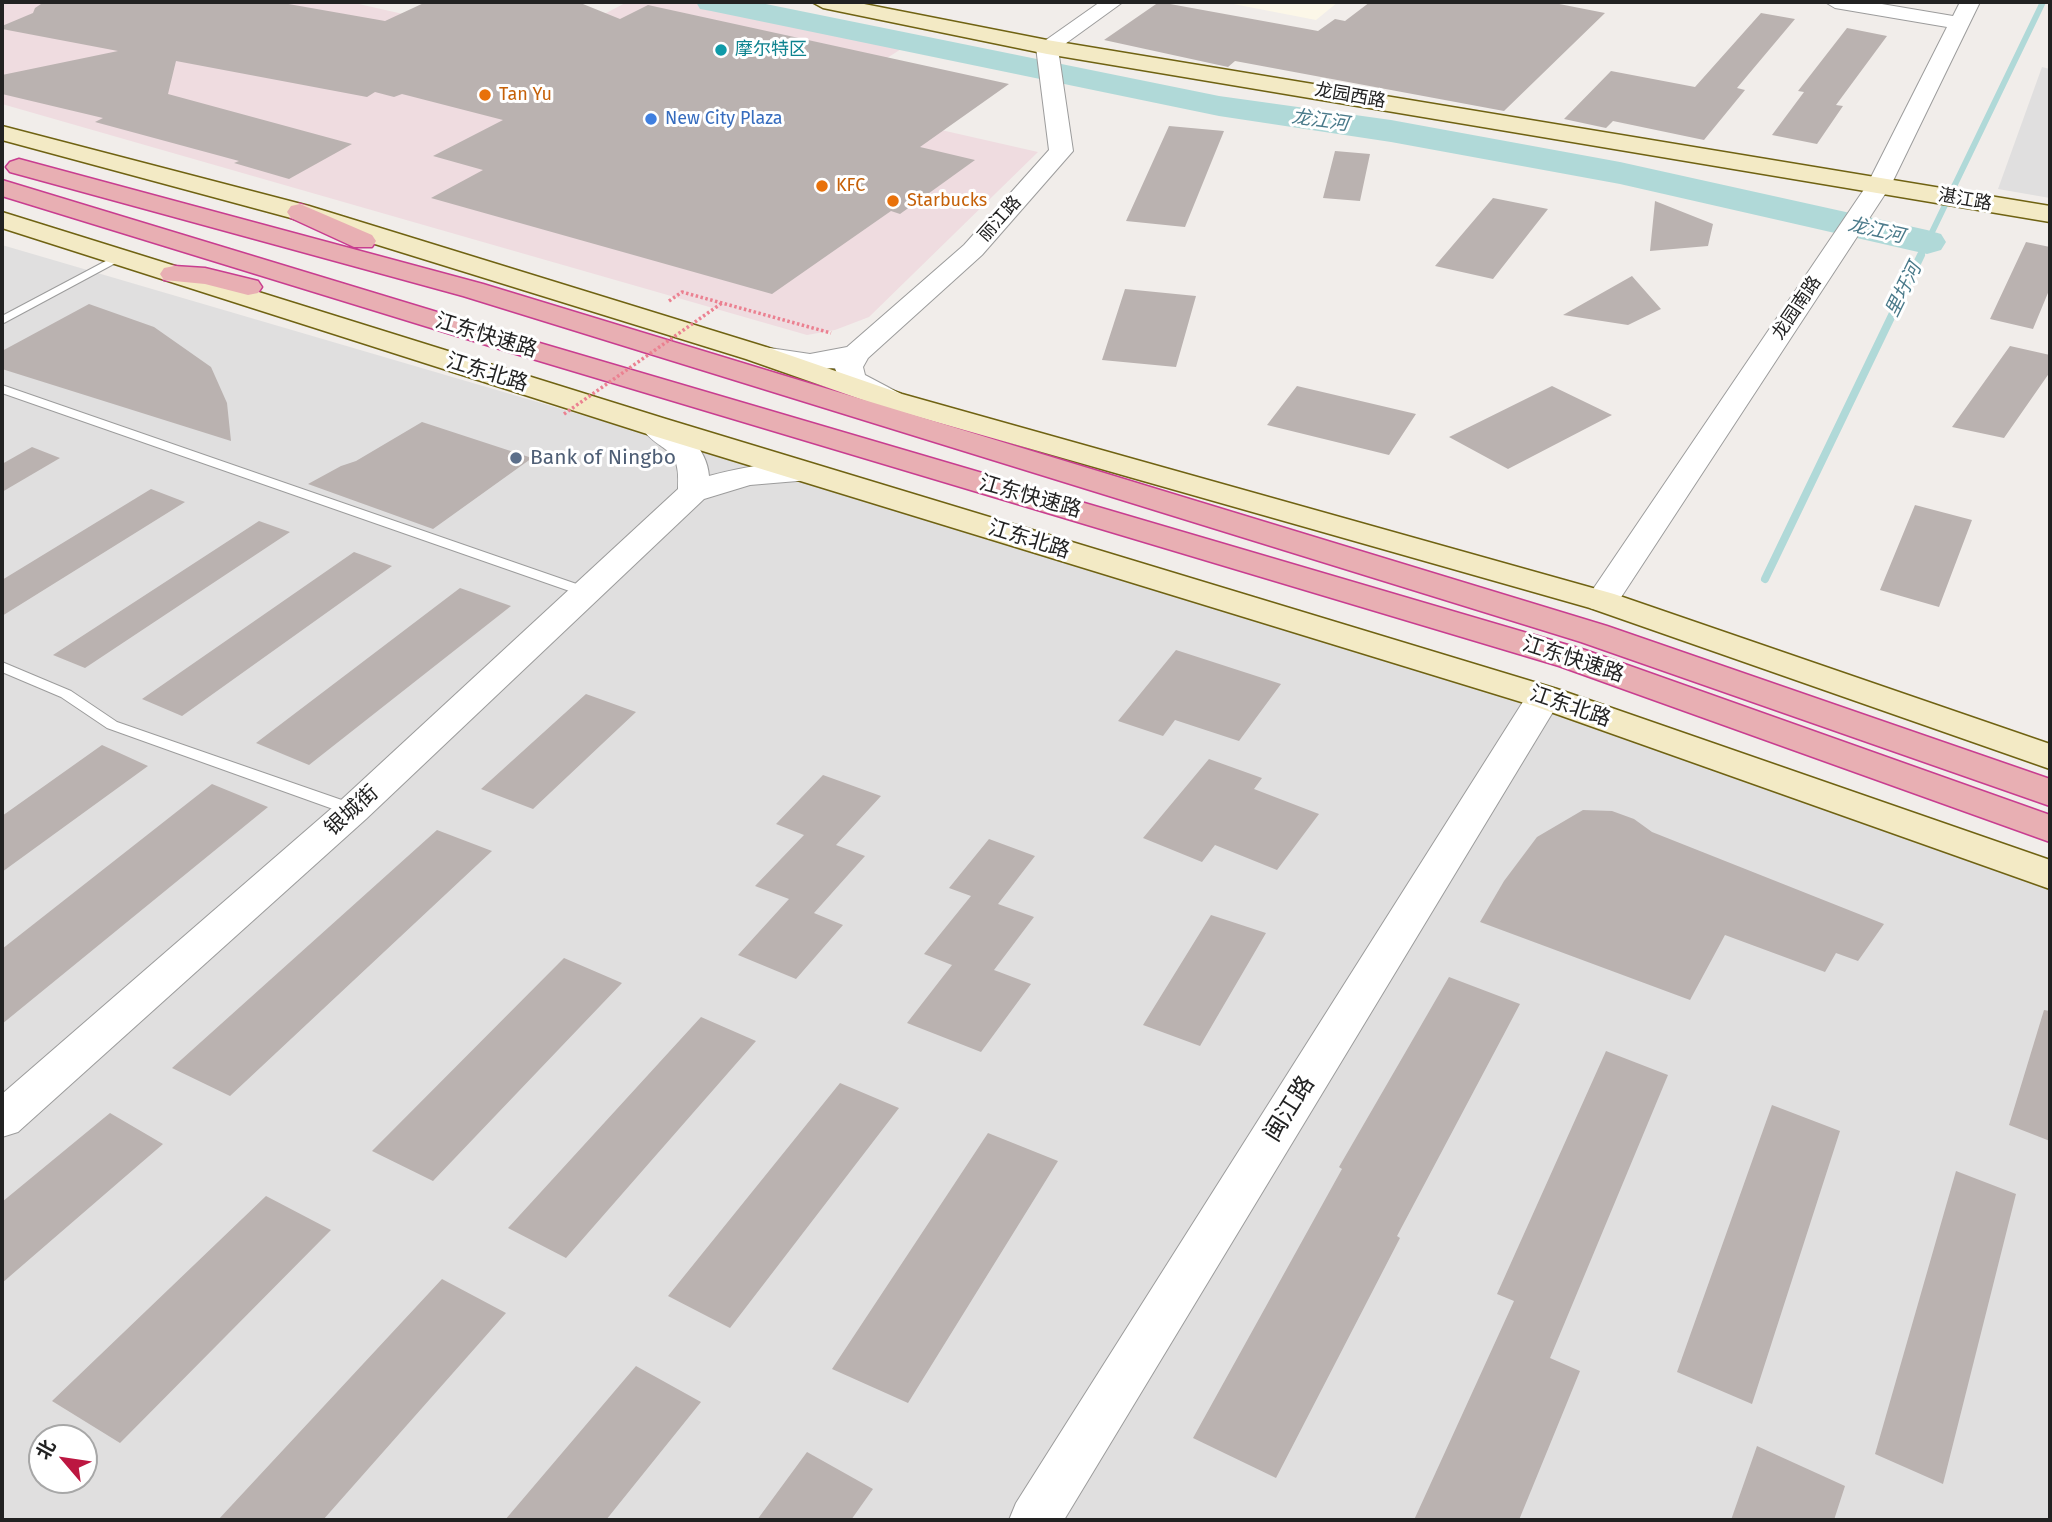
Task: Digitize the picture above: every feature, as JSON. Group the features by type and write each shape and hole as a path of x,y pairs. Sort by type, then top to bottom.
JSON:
{"highway":[{"name":"江东快速路","path":"2,162 473,290 1594,634 2050,793"},
{"name":"江东快速路","path":"2,188 516,345 1572,658 2050,829"},
{"path":"300,212 473,290"},
{"path":"174,274 205,276 373,321 516,345"}],"main road":[{"name":"龙园西路","path":"822,2 1049,64 1879,185"},
{"path":"2,133 300,212 756,353 891,400 1602,601 2050,757"},
{"name":"湛江路","path":"1879,185 2050,214"},
{"name":"江东北路","path":"2,220 655,426 1544,697 2050,875"}],"street":[{"path":"1049,64 1113,2"},
{"path":"1835,2 1965,12"},
{"name":"龙园南路","path":"1602,601 1879,185 1965,12"},
{"name":"丽江路","path":"756,353 798,364 828,362 857,353 972,250 1061,151 1049,64"},
{"path":"857,353 849,367 852,379 891,400"},
{"path":"655,426 689,451 695,466 693,492"},
{"name":"银城街","path":"2,1119 353,810 693,492 722,480 746,475 810,473"},
{"name":"闽江路","path":"1035,1520 1544,697"}],"lane":[{"path":"2,321 119,257"},
{"path":"2,389 586,592"},
{"path":"2,667 66,694 111,725 353,810"}],"path":[{"path":"682,292 816,329"},
{"path":"564,414 722,303"}],"shaded area":[{"path":"2,2 350,2 544,46 627,2 743,2 920,37 818,102 1038,152 869,317 835,330 807,335 2,104"},
{"path":"1223,2 1338,2 1316,20"},
{"path":"2042,67 2050,69 2050,198 1998,189"},
{"path":"2,245 1544,697 2050,874 2050,1520 2,1520"}],"building":[{"path":"44,2 277,2 385,21 426,2 578,2 620,19 648,5 1009,84 920,147 975,160 900,214 891,211 772,294 431,198 483,170 433,156 503,120 402,94 394,97 375,92 367,97 176,61 168,94 352,144 289,179 234,163 239,161 95,122 103,118 2,94 2,75 118,51 2,29 2,26 33,13 35,8"},
{"path":"1159,2 1318,31 1335,19 1345,21 1370,2 1549,2 1605,13 1504,111 1235,61 1228,67 1104,40"},
{"path":"1761,13 1795,19 1737,88 1745,90 1704,140 1613,121 1606,128 1564,119 1611,71 1695,87"},
{"path":"1847,28 1887,36 1836,105 1843,106 1817,144 1772,135 1804,92 1798,91"},
{"path":"1169,126 1224,131 1185,227 1126,221"},
{"path":"1335,151 1370,154 1360,201 1323,198"},
{"path":"1493,198 1548,209 1493,279 1435,266"},
{"path":"1655,201 1713,224 1708,246 1650,251"},
{"path":"2026,242 2050,247 2050,288 2033,329 1990,319"},
{"path":"1632,276 1661,309 1628,325 1563,315"},
{"path":"1125,289 1196,296 1176,367 1102,360"},
{"path":"89,304 154,327 211,367 227,403 231,441 2,369 2,351"},
{"path":"2010,346 2050,355 2050,372 2004,438 1952,427"},
{"path":"1297,386 1416,414 1389,455 1267,425"},
{"path":"1552,386 1612,415 1508,469 1449,437"},
{"path":"422,422 532,458 433,529 308,484 356,461"},
{"path":"32,447 60,458 2,492 2,464"},
{"path":"151,489 185,502 2,616 2,580"},
{"path":"1915,505 1972,520 1939,607 1880,590"},
{"path":"259,521 290,532 85,668 53,655"},
{"path":"354,552 392,566 182,716 142,699"},
{"path":"460,588 511,606 309,765 256,743"},
{"path":"1176,650 1281,684 1239,741 1175,720 1163,736 1118,721"},
{"path":"586,694 636,712 533,809 481,789"},
{"path":"102,745 148,766 2,872 2,816"},
{"path":"1209,759 1262,778 1254,789 1319,814 1277,870 1215,845 1202,862 1143,838"},
{"path":"823,775 881,796 836,845 865,856 814,913 843,925 796,979 738,955 789,899 755,886 804,835 776,824"},
{"path":"212,784 268,807 2,1024 2,949"},
{"path":"1583,810 1612,811 1634,819 1652,832 1884,924 1858,961 1836,953 1825,972 1725,935 1690,1000 1480,922 1504,881 1537,837"},
{"path":"437,830 492,851 230,1096 172,1068"},
{"path":"989,839 1035,856 998,904 1034,917 994,970 1031,984 981,1052 907,1023 952,965 924,954 971,896 949,888"},
{"path":"1211,915 1266,933 1200,1046 1143,1025"},
{"path":"564,958 622,983 433,1181 372,1151"},
{"path":"1449,977 1520,1004 1397,1236 1400,1238 1276,1478 1193,1438 1342,1169 1339,1167"},
{"path":"2044,1010 2050,1011 2050,1141 2009,1125"},
{"path":"701,1017 756,1041 566,1258 508,1228"},
{"path":"1606,1051 1668,1075 1550,1358 1580,1371 1519,1520 1414,1520 1514,1301 1497,1294"},
{"path":"840,1083 899,1108 730,1328 668,1296"},
{"path":"1772,1105 1840,1131 1752,1404 1677,1372"},
{"path":"110,1113 163,1144 2,1283 2,1202"},
{"path":"988,1133 1058,1161 908,1403 832,1369"},
{"path":"1956,1171 2016,1194 1943,1484 1875,1454"},
{"path":"266,1196 331,1230 120,1443 98,1429 98,1424 89,1424 52,1401"},
{"path":"442,1279 506,1313 323,1520 218,1520"},
{"path":"636,1366 701,1402 606,1520 505,1520"},
{"path":"1757,1446 1845,1486 1834,1520 1731,1520"},
{"path":"807,1452 873,1489 851,1520 757,1520"}],"waterway":[{"name":"龙江河","path":"711,2 1219,106 1391,131 1620,173 1927,242"},
{"name":"里圩河","path":"1920,257 2043,2"},
{"name":"里圩河","path":"1765,579 1921,255"}],"place":[{"name":"摩尔特区","path":"721,50"},
{"name":"Tan Yu","path":"485,95"},
{"name":"New City Plaza","path":"651,119"},
{"name":"KFC","path":"822,186"},
{"name":"Starbucks","path":"893,201"},
{"name":"Bank of Ningbo","path":"516,458"}]}
